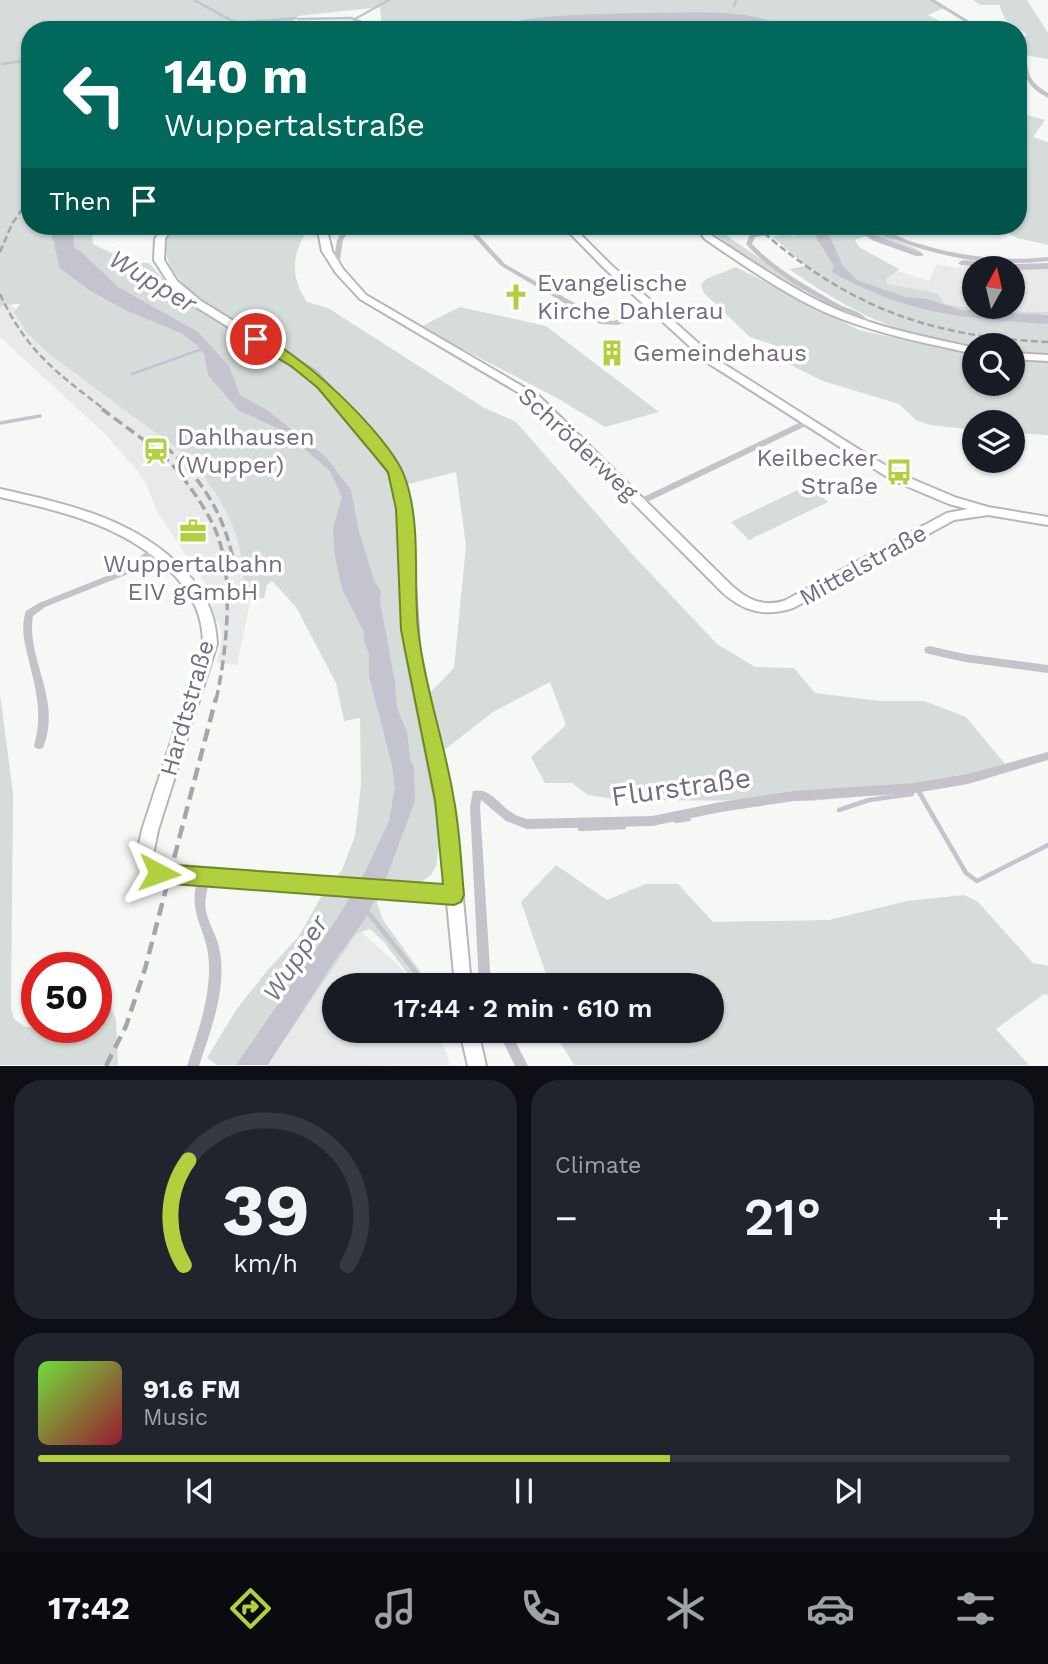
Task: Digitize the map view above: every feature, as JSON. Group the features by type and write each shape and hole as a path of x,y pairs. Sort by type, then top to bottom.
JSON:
{"main road":[{"path":"162,235 159,264 173,283 197,303 312,373 365,432 395,472 404,509 411,638 445,800 462,973"},
{"name":"Schröderweg","path":"323,235 336,266 356,290 377,307 535,398 737,598"},
{"path":"577,235 654,309 724,370 895,477 930,493 988,511 1048,521"},
{"path":"709,235 723,247 808,300 865,323 962,348"},
{"path":"1025,357 1048,358"},
{"name":"Hardtstraße","path":"0,493 102,519 156,548 190,584 207,616 210,633 207,653 150,830 145,858 148,867 156,872 204,877 454,895"},
{"path":"930,493 941,506 944,520"},
{"name":"Mittelstraße","path":"737,598 749,605 765,609 788,605 944,520 960,513 988,511"},
{"path":"472,1043 477,1066"}],"street":[{"path":"931,0 970,20"},
{"path":"1027,78 1033,86 1048,96"},
{"path":"336,266 343,235"},
{"path":"475,235 503,265 603,322 615,323 654,309"},
{"path":"757,235 752,236 749,244 810,290 863,318 865,323"},
{"path":"890,235 909,244 962,256 1006,260 1048,259"},
{"path":"640,502 807,422"},
{"path":"39,745 44,726 38,671 26,624 29,614 42,605 125,572 156,548"},
{"path":"929,650 1048,669"},
{"name":"Flurstraße","path":"484,973 475,807 477,793 482,794 510,818 527,824 652,821 792,796 915,788 948,783 1048,756"},
{"path":"193,1066 208,1021 215,972 213,947 198,898 204,877"},
{"path":"510,1043 522,1066"}],"shaded area":[{"path":"0,0 929,0 944,8 928,15 940,21 381,21 380,7 298,16 293,21 21,21 21,235 92,235 93,244 130,262 149,263 167,283 194,304 310,374 367,437 397,486 406,648 439,814 439,845 436,866 431,875 412,886 381,884 377,903 383,920 421,973 407,973 384,942 370,929 357,933 330,973 322,973 322,984 267,1065 217,1065 207,1058 236,1010 299,936 322,895 342,870 355,836 361,785 360,718 344,721 336,683 296,607 272,581 267,585 264,598 242,600 243,578 237,538 221,502 197,469 183,453 48,353 28,334 14,312 20,304 3,305 0,308"},
{"path":"973,0 1027,0 1048,33 1048,59 1027,56 1027,21 1006,21 999,5 981,5"},
{"path":"713,12 771,21 517,21 576,15"},
{"path":"1027,115 1045,120 1033,137 1048,142 1048,245 1012,235 1027,235"},
{"path":"73,235 74,248 118,287 198,332 229,366 240,395 267,410 326,457 351,490 358,528 374,581 381,591 380,602 397,708 407,732 410,759 414,767 415,801 385,881 365,919 327,973 322,973 322,981 268,1065 236,1065 336,920 364,874 389,821 395,787 369,676 369,653 364,642 364,632 342,589 335,556 333,529 342,497 330,471 308,452 277,428 238,410 208,375 204,354 197,345 181,333 125,310 89,290 60,268 52,236"},
{"path":"171,235 305,235 296,255 295,273 307,302 328,308 483,407 516,422 632,554 717,644 755,667 794,668 815,693 880,701 924,701 966,717 1010,770 936,789 811,801 620,800 588,795 572,783 545,783 531,757 566,725 550,682 493,712 439,754 426,697 454,668 466,546 456,472 405,485 368,432 325,384 219,316 192,293 173,270 166,248"},
{"path":"716,235 727,235 806,290 784,284"},
{"path":"815,235 829,235 843,266 857,280 905,297 926,299 962,310 962,316 911,306 859,286 832,272 834,266"},
{"path":"883,235 921,251 919,256 866,236 855,240 859,247 899,269 887,279 887,284 937,293 944,304 962,307 962,319 1025,319 1026,312 1048,312 1048,354 1025,353 1025,333 962,333 962,346 899,329 855,310 789,269 806,266 773,237"},
{"path":"936,264 962,266 962,308 946,306 936,293 887,284 888,279 897,271 929,281"},
{"path":"1026,264 1048,264 1048,314 1026,314"},
{"path":"736,267 859,330 962,352 962,396 1025,396 1025,360 1048,361 1048,435 1025,434 1025,410 962,410 962,429 930,425 916,420 899,404 823,381 780,360 783,348 750,337 704,293 701,285 706,279"},
{"path":"6,301 227,485 254,584 237,665 217,663 222,638 219,623 207,616 213,603 210,591 157,512 147,485 136,469 104,433 0,337 0,308"},
{"path":"460,307 546,326 659,412 605,427 557,398 420,327"},
{"path":"1026,314 1048,315 1048,324 983,319 1025,319"},
{"path":"808,485 828,502 749,540 731,522"},
{"path":"0,694 13,793 11,1008 14,1019 21,1024 21,1043 112,1043 112,1009 116,1019 118,1065 0,1065"},
{"path":"556,865 607,900 645,884 678,884 713,922 829,920 907,901 964,895 977,901 1033,963 1048,966 1048,995 1044,994 996,1029 1029,1065 574,1065 560,1043 724,1043 724,973 546,973 521,902"},
{"path":"358,929 405,973 327,973"},
{"path":"322,981 322,1043 442,1043 450,1065 268,1066"}],"waterway":[{"path":"194,0 232,21"},
{"path":"355,19 389,0"},
{"path":"734,6 736,0"},
{"path":"260,21 296,18"},
{"path":"298,19 351,18 358,21"},
{"path":"2,64 21,61"},
{"path":"870,235 919,254"},
{"path":"1026,267 1048,266"},
{"path":"132,374 205,348"},
{"path":"0,423 40,416"},
{"path":"919,792 966,873 977,881 1048,845"},
{"path":"839,810 869,800 912,794"},
{"path":"676,821 689,819"},
{"path":"580,829 624,827"},
{"path":"366,910 416,973"}],"railway":[{"path":"0,252 21,211"},
{"path":"767,235 823,277 856,297 891,312 964,333 1048,342"},
{"path":"0,294 21,331 44,360 105,410"},
{"path":"102,409 173,466 208,514 216,531 224,557 227,598 223,663 216,700"},
{"path":"154,437 184,465 208,496 225,530 235,570"},
{"path":"106,1066 126,1026 145,969 216,698"}],"place":[{"name":"Evangelische Kirche Dahlerau","path":"516,297"},
{"name":"Gemeindehaus","path":"612,353"},
{"name":"Dahlhausen (Wupper)","path":"156,451"},
{"name":"Keilbecker Straße","path":"899,472"},
{"name":"Wuppertalbahn EIV gGmbH","path":"193,531"}],"route":[{"path":"159,873 454,895 445,800 410,630 404,509 400,486 384,455 312,373 256,339"}],"water label":[{"name":"Wupper","path":"153,281"},
{"name":"Wupper","path":"295,958"}]}
